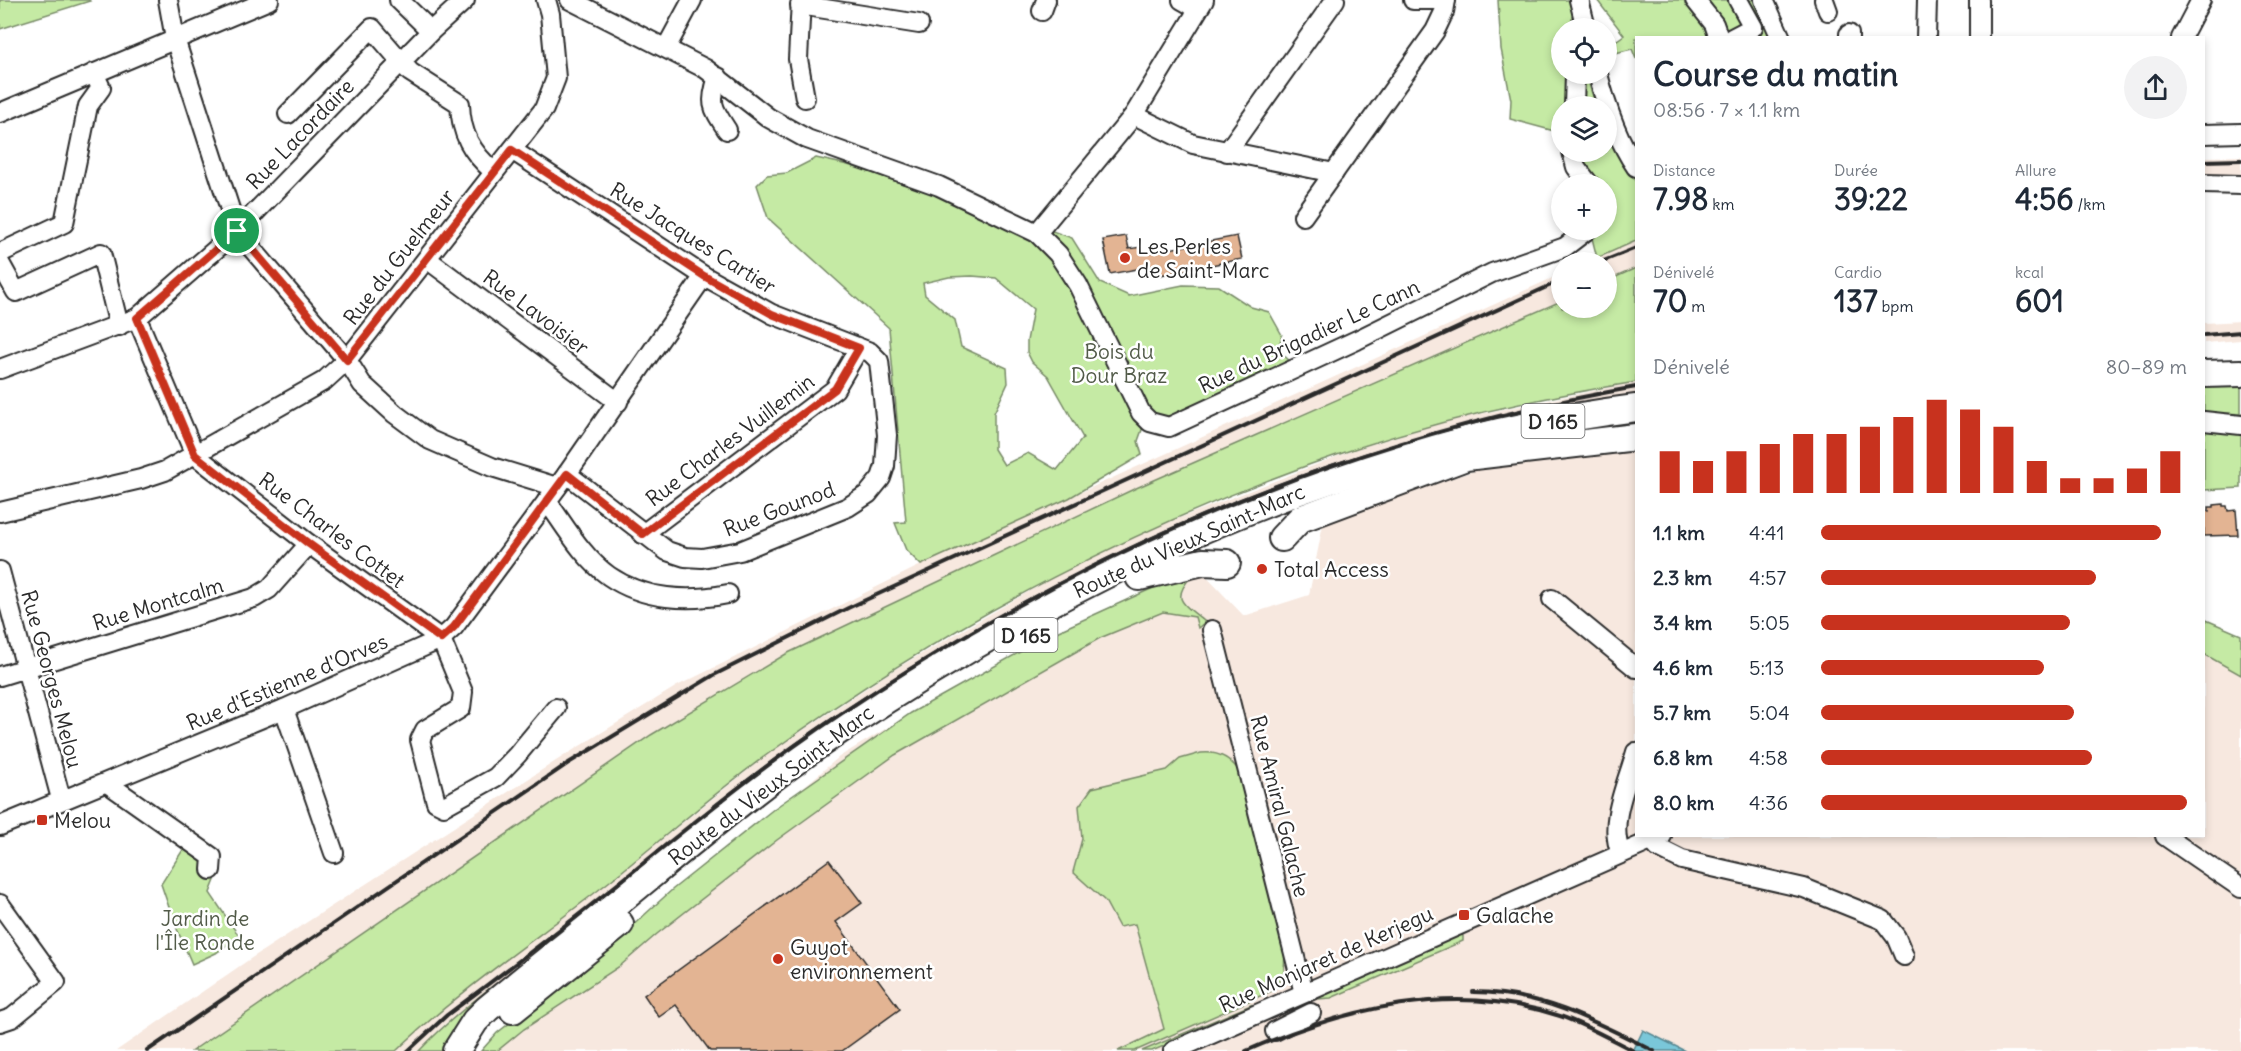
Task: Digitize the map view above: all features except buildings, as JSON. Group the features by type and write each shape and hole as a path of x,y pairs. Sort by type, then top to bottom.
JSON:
{"highway":[{"path":"2205,359 2241,358"},
{"path":"2205,374 2241,373"},
{"name":"Route du Vieux Saint-Marc","path":"456,1051 475,1021 487,1009 774,778 838,731 912,684 1048,604 1186,537 1345,475 1420,452 1510,430 1596,413 1635,408"},
{"name":"Route du Vieux Saint-Marc","path":"473,1051 502,1018 586,953 718,839 835,752 925,693 996,651 1139,577 1244,530 1370,483 1466,457 1564,436 1635,424"},
{"path":"1282,538 1300,519 1466,457 1635,437"},
{"path":"1139,577 1203,562 1227,563"}],"street":[{"path":"168,0 175,39 237,231 347,360 362,384 395,414 430,440 492,467 557,487 589,556 608,575 634,589 673,599 703,599 729,594"},
{"path":"0,113 269,0"},
{"path":"399,0 431,31"},
{"name":"Rue Lacordaire","path":"0,369 137,318 237,231 431,31 465,0"},
{"name":"Rue du Guelmeur","path":"0,512 141,479 165,471 324,381 347,360 544,109 556,78 550,14 546,0"},
{"name":"Rue du Brigadier Le Cann","path":"570,0 573,4 666,48 718,77 787,130 817,143 939,186 1037,232 1058,254 1078,285 1141,413 1150,422 1169,427 1356,340 1492,273 1565,247 1574,240"},
{"path":"666,48 692,0"},
{"path":"1037,232 1134,115 1201,5 1182,0"},
{"path":"1227,152 1335,0"},
{"path":"1303,216 1435,31 1446,0 1413,0"},
{"path":"1579,0 1584,18"},
{"path":"1695,0 1714,24 1718,36"},
{"path":"1738,0 1754,32"},
{"path":"1764,0 1780,36"},
{"path":"1926,36 1927,0"},
{"path":"1979,36 1980,0"},
{"path":"2182,36 2201,0"},
{"path":"805,98 798,59 800,2 919,24"},
{"path":"1739,36 1754,32 1772,18"},
{"path":"288,114 372,28 410,72 460,104 464,134 470,147 494,172"},
{"path":"0,253 64,223 88,106 101,88 94,73"},
{"path":"718,77 711,97 713,108 727,130"},
{"path":"1600,84 1624,148 1635,165"},
{"path":"1134,115 1193,144 1334,173"},
{"path":"2205,134 2241,134"},
{"name":"Rue Jacques Cartier","path":"512,150 704,276 772,314 859,348"},
{"path":"2205,184 2241,185"},
{"path":"0,262 16,292 101,254 119,326"},
{"name":"Rue Lavoisier","path":"427,259 618,402"},
{"name":"Rue d'Estienne d'Orves","path":"0,826 284,709 441,639 454,627 557,487 704,276"},
{"path":"137,318 195,455"},
{"name":"Rue Gounod","path":"557,487 643,534 667,552 685,557 723,555 740,551 848,507 868,494 881,478 885,466 887,435 879,361 870,352 859,348"},
{"name":"Rue Charles Vuillemin","path":"643,534 835,389 859,348"},
{"path":"2205,421 2241,425"},
{"name":"Rue Charles Cottet","path":"195,455 309,544 441,639"},
{"name":"Rue Montcalm","path":"0,676 254,598 269,589 309,544"},
{"name":"Rue Georges Melou","path":"0,571 62,799"},
{"path":"1552,599 1635,667"},
{"name":"Rue Amiral Galache","path":"1212,630 1304,993"},
{"path":"441,639 463,692 461,708 425,730 420,740 436,802 444,806 496,777 556,708"},
{"path":"284,709 334,854"},
{"path":"1621,853 1616,841 1615,827 1635,756"},
{"path":"107,783 212,857 211,870"},
{"path":"2166,837 2241,888"},
{"path":"1656,838 1658,848 1682,860 1804,888 1883,920 1896,937 1904,956"},
{"name":"Rue Monjaret de Kerjegu","path":"1173,1051 1656,838"},
{"path":"0,903 56,982 12,1018 0,1022"},
{"path":"1275,1031 1311,1013"}],"shaded area":[{"path":"2241,156 2241,178 2205,179 2205,157"},
{"path":"1635,241 1635,268 1617,277 1617,252 1610,252"},
{"path":"1551,279 1551,305 1134,489 786,654 651,735 192,1051 116,1051 250,959 562,757 677,686 921,565"},
{"path":"2241,321 2241,340 2205,343 2205,323"},
{"path":"1635,382 1635,399 1551,412 1088,574 548,945 444,1025 419,1051 396,1051 433,1015 608,883 769,753 892,671 1071,567 1149,530 1356,449 1451,420"},
{"path":"1635,445 1635,837 2205,837 2205,655 2241,675 2241,1051 492,1051 839,757 905,717 1102,611 1198,568 1244,616 1309,595 1324,519 1499,463"}],"green space":[{"path":"0,0 89,0 90,1 0,29"},
{"path":"1498,0 1575,0 1572,18 1551,18 1551,84 1589,84 1593,96 1551,96 1551,130 1510,119 1511,100 1501,49"},
{"path":"1597,0 1759,0 1776,36 1635,36 1635,56 1632,49 1617,53 1617,40 1624,35 1617,26 1617,18 1611,18"},
{"path":"1617,149 1635,180 1635,241 1611,252 1596,252 1592,240 1617,240 1617,174 1576,174 1570,162 1617,162"},
{"name":"Bois du Dour Braz","path":"816,158 848,165 916,188 945,192 1072,238 1100,283 1129,296 1183,285 1219,286 1251,307 1269,312 1282,335 1278,350 1292,363 1174,421 1143,427 1138,441 1142,455 1069,498 921,565 906,550 895,523 906,522 889,328 768,218 757,185 767,175 787,173","holes":["949,277 996,278 1033,309 1027,352 1032,362 1048,376 1083,438 1057,470 1028,453 1004,465 994,449 994,413 1008,383 1007,368 961,347 955,320 925,295 923,283"]},
{"path":"1635,268 1635,382 1495,409 1357,448 1203,507 1053,577 909,659 751,766 610,881 447,1006 396,1051 192,1051 651,735 786,654 1134,489 1551,305 1551,318 1617,318 1617,277"},
{"path":"2241,382 2241,414 2205,412 2205,383"},
{"path":"2205,430 2241,434 2241,488 2205,490"},
{"path":"1188,572 1190,578 1184,586 1181,598 1187,607 1205,622 1198,628 1195,617 1163,612 1100,638 895,755 777,840 620,966 524,1029 497,1051 481,1051 497,1033 630,928 673,889 775,808 911,713 1052,634"},
{"path":"2205,619 2241,635 2241,675 2205,655"},
{"path":"1201,753 1213,753 1224,757 1240,773 1285,950 1284,972 1274,990 1135,1051 1118,1051 1164,1029 1135,924 1119,927 1105,901 1073,872 1082,839 1079,806 1092,788 1167,770 1180,759"},
{"name":"Jardin de l'Île Ronde","path":"186,845 219,870 210,893 239,936 216,953 192,964 161,884"},
{"path":"1459,934 1463,936 1463,941 1331,998 1318,999 1319,995"},
{"path":"548,945 446,1051 419,1051 465,1008"},
{"path":"1251,1005 1249,1010 1152,1051 1142,1051"}],"water":[{"path":"1643,1030 1685,1051 1633,1051"}],"railway":[{"path":"2205,161 2241,160"},
{"path":"1617,256 1635,248"},
{"path":"147,1051 567,764 714,675 848,608 1551,285"},
{"path":"2205,335 2241,332"},
{"path":"408,1051 447,1015 770,764 889,682 988,622 1090,568 1195,519 1302,477 1411,440 1522,410 1635,387"},
{"path":"1473,992 1521,997 1566,1010 1654,1051"},
{"path":"1246,1051 1322,1022 1400,1004 1440,1000 1480,1001 1520,1006 1560,1016 1634,1051"}],"place":[{"name":"Les Perles de Saint-Marc","path":"1125,258"},
{"name":"Total Access","path":"1262,569"},
{"name":"Melou","path":"42,820"},
{"name":"Galache","path":"1464,915"},
{"name":"Guyot environnement","path":"778,959"}],"route":[{"path":"512,150 704,276 772,314 859,348 835,389 643,534 567,474 454,627 441,639 309,544 195,455 137,318 237,231 347,360 512,150"}]}
